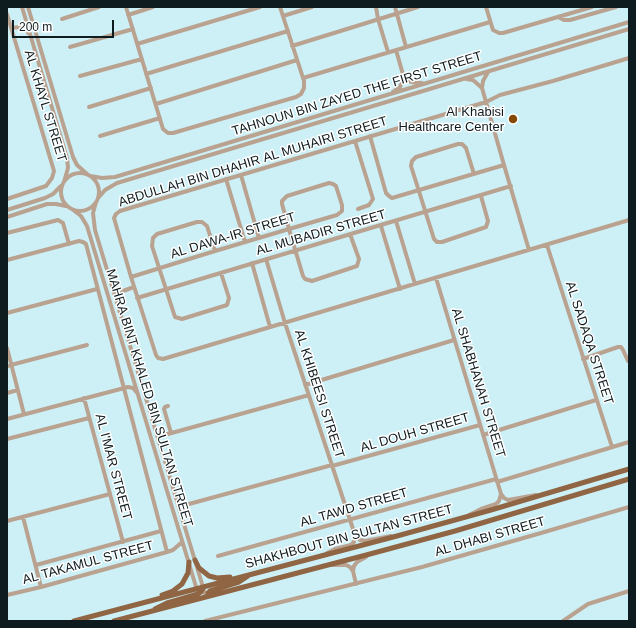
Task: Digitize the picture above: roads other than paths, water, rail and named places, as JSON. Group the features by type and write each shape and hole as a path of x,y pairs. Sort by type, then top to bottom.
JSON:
{"main road":[{"name":"SHAKHBOUT BIN SULTAN STREET","path":"114,621 152,611 198,594 203,588 397,536 629,469"},
{"name":"SHAKHBOUT BIN SULTAN STREET","path":"74,621 123,608 198,594 207,596 329,565 629,479"},
{"path":"195,560 202,571 209,576 217,578 227,578 280,567"},
{"path":"123,608 177,589 186,577 189,562"},
{"path":"207,596 210,590 239,582 248,575"}],"street":[{"path":"22,7 67,158 68,168 61,191 62,197 70,208"},
{"path":"7,217 52,204 60,204 81,211 86,210 90,208 97,200 99,191 95,180 77,165 73,157 28,7"},
{"path":"62,19 99,7"},
{"path":"126,7 160,118 165,131 173,133 298,96 304,88 302,78 280,7"},
{"path":"128,14 153,7"},
{"path":"138,44 260,7"},
{"path":"283,16 312,7"},
{"path":"376,7 388,52"},
{"path":"395,7 406,47"},
{"path":"292,46 418,7"},
{"path":"486,7 493,30 503,34 592,7"},
{"path":"558,17 564,20 570,20 616,7"},
{"name":"AL KHAYL STREET","path":"7,14 54,171 52,178 46,186 7,199"},
{"path":"302,78 490,22"},
{"name":"TAHNOUN BIN ZAYED THE FIRST STREET","path":"89,175 102,178 115,177 629,22"},
{"path":"11,28 23,28 31,38"},
{"path":"70,47 133,29"},
{"name":"TAHNOUN BIN ZAYED THE FIRST STREET","path":"97,200 105,190 117,183 629,29"},
{"path":"146,74 288,31"},
{"path":"619,32 629,33"},
{"path":"396,50 404,74 408,80 414,83 430,82"},
{"name":"ABDULLAH BIN DHAHIR AL MUHAIRI STREET","path":"629,58 500,95 486,102 120,211 114,216 114,221 156,355 161,359 185,354 270,327 629,220"},
{"path":"80,76 142,59"},
{"path":"156,104 297,60"},
{"path":"489,71 484,77 482,88 529,250"},
{"path":"386,96 400,87 404,74"},
{"path":"466,78 473,80 482,88"},
{"path":"89,107 151,88"},
{"path":"100,136 160,118"},
{"path":"370,136 387,195 394,198 504,165"},
{"path":"355,141 373,199 370,205 358,209"},
{"path":"474,174 465,146 462,144 413,159 411,166 432,237 435,241 442,242 486,227 488,221 481,196"},
{"path":"7,210 45,198 57,191 67,178 74,174 83,173 89,175"},
{"path":"241,175 260,238"},
{"path":"226,180 245,242"},
{"name":"AL DAWA-IR STREET","path":"131,277 159,268 260,238 341,213 342,205 336,186 331,183 287,196 283,199 282,204 289,229"},
{"name":"AL MUBADIR STREET","path":"137,298 511,186"},
{"name":"MAHRA BINT KHALED BIN SULTAN STREET","path":"97,200 93,213 94,225 203,588 207,596"},
{"name":"MAHRA BINT KHALED BIN SULTAN STREET","path":"70,208 81,216 87,226 198,594"},
{"path":"7,233 58,220 63,222 69,244"},
{"path":"396,221 415,284"},
{"path":"215,251 207,226 204,223 197,222 157,234 154,237 152,244 174,316 177,319 182,319 226,306 229,298 221,273"},
{"path":"381,226 400,289"},
{"path":"289,229 304,278 312,281 357,266 359,259 350,234"},
{"path":"7,260 81,241 86,244 97,289 126,387 167,552"},
{"name":"AL SADAQA STREET","path":"547,245 612,448"},
{"name":"AL KHIBEESI STREET","path":"266,259 308,395 351,519 355,535"},
{"path":"252,263 270,327"},
{"name":"AL SHABHANAH STREET","path":"436,278 501,494"},
{"path":"116,299 123,291 134,287"},
{"path":"7,313 97,289"},
{"path":"112,289 123,291"},
{"path":"305,384 454,340"},
{"path":"9,365 87,345"},
{"path":"584,359 621,347 628,361"},
{"path":"7,348 9,365 18,390 24,414"},
{"path":"126,387 133,376"},
{"path":"7,418 126,387 132,388 138,395"},
{"path":"7,393 18,390"},
{"path":"160,444 162,439 169,434 308,395"},
{"name":"AL I'MAR STREET","path":"84,398 123,542"},
{"path":"483,435 596,400"},
{"path":"168,406 164,409 169,434"},
{"path":"7,439 89,418"},
{"name":"AL DOUH STREET","path":"177,502 189,504 480,425"},
{"path":"155,430 160,433 169,434"},
{"name":"AL TAWD STREET","path":"218,556 612,448 629,442"},
{"path":"7,521 110,494"},
{"path":"465,517 477,510 496,504 501,494 508,500 542,495"},
{"path":"181,513 189,504"},
{"name":"AL DHABI STREET","path":"205,621 422,567 541,534 629,507"},
{"path":"24,516 41,587"},
{"path":"36,565 161,531"},
{"path":"355,535 360,540 365,541 384,536 397,536"},
{"path":"321,557 335,549 351,545 355,539 355,535"},
{"name":"AL TAKAMUL STREET","path":"173,550 182,542"},
{"name":"AL TAKAMUL STREET","path":"7,595 173,550 184,549"},
{"path":"353,571 357,562 370,554"},
{"path":"329,565 346,565 350,567 353,571 356,584"},
{"path":"563,621 588,604 629,591"}],"place":[{"name":"Al Khabisi Healthcare Center","path":"513,119"}]}
